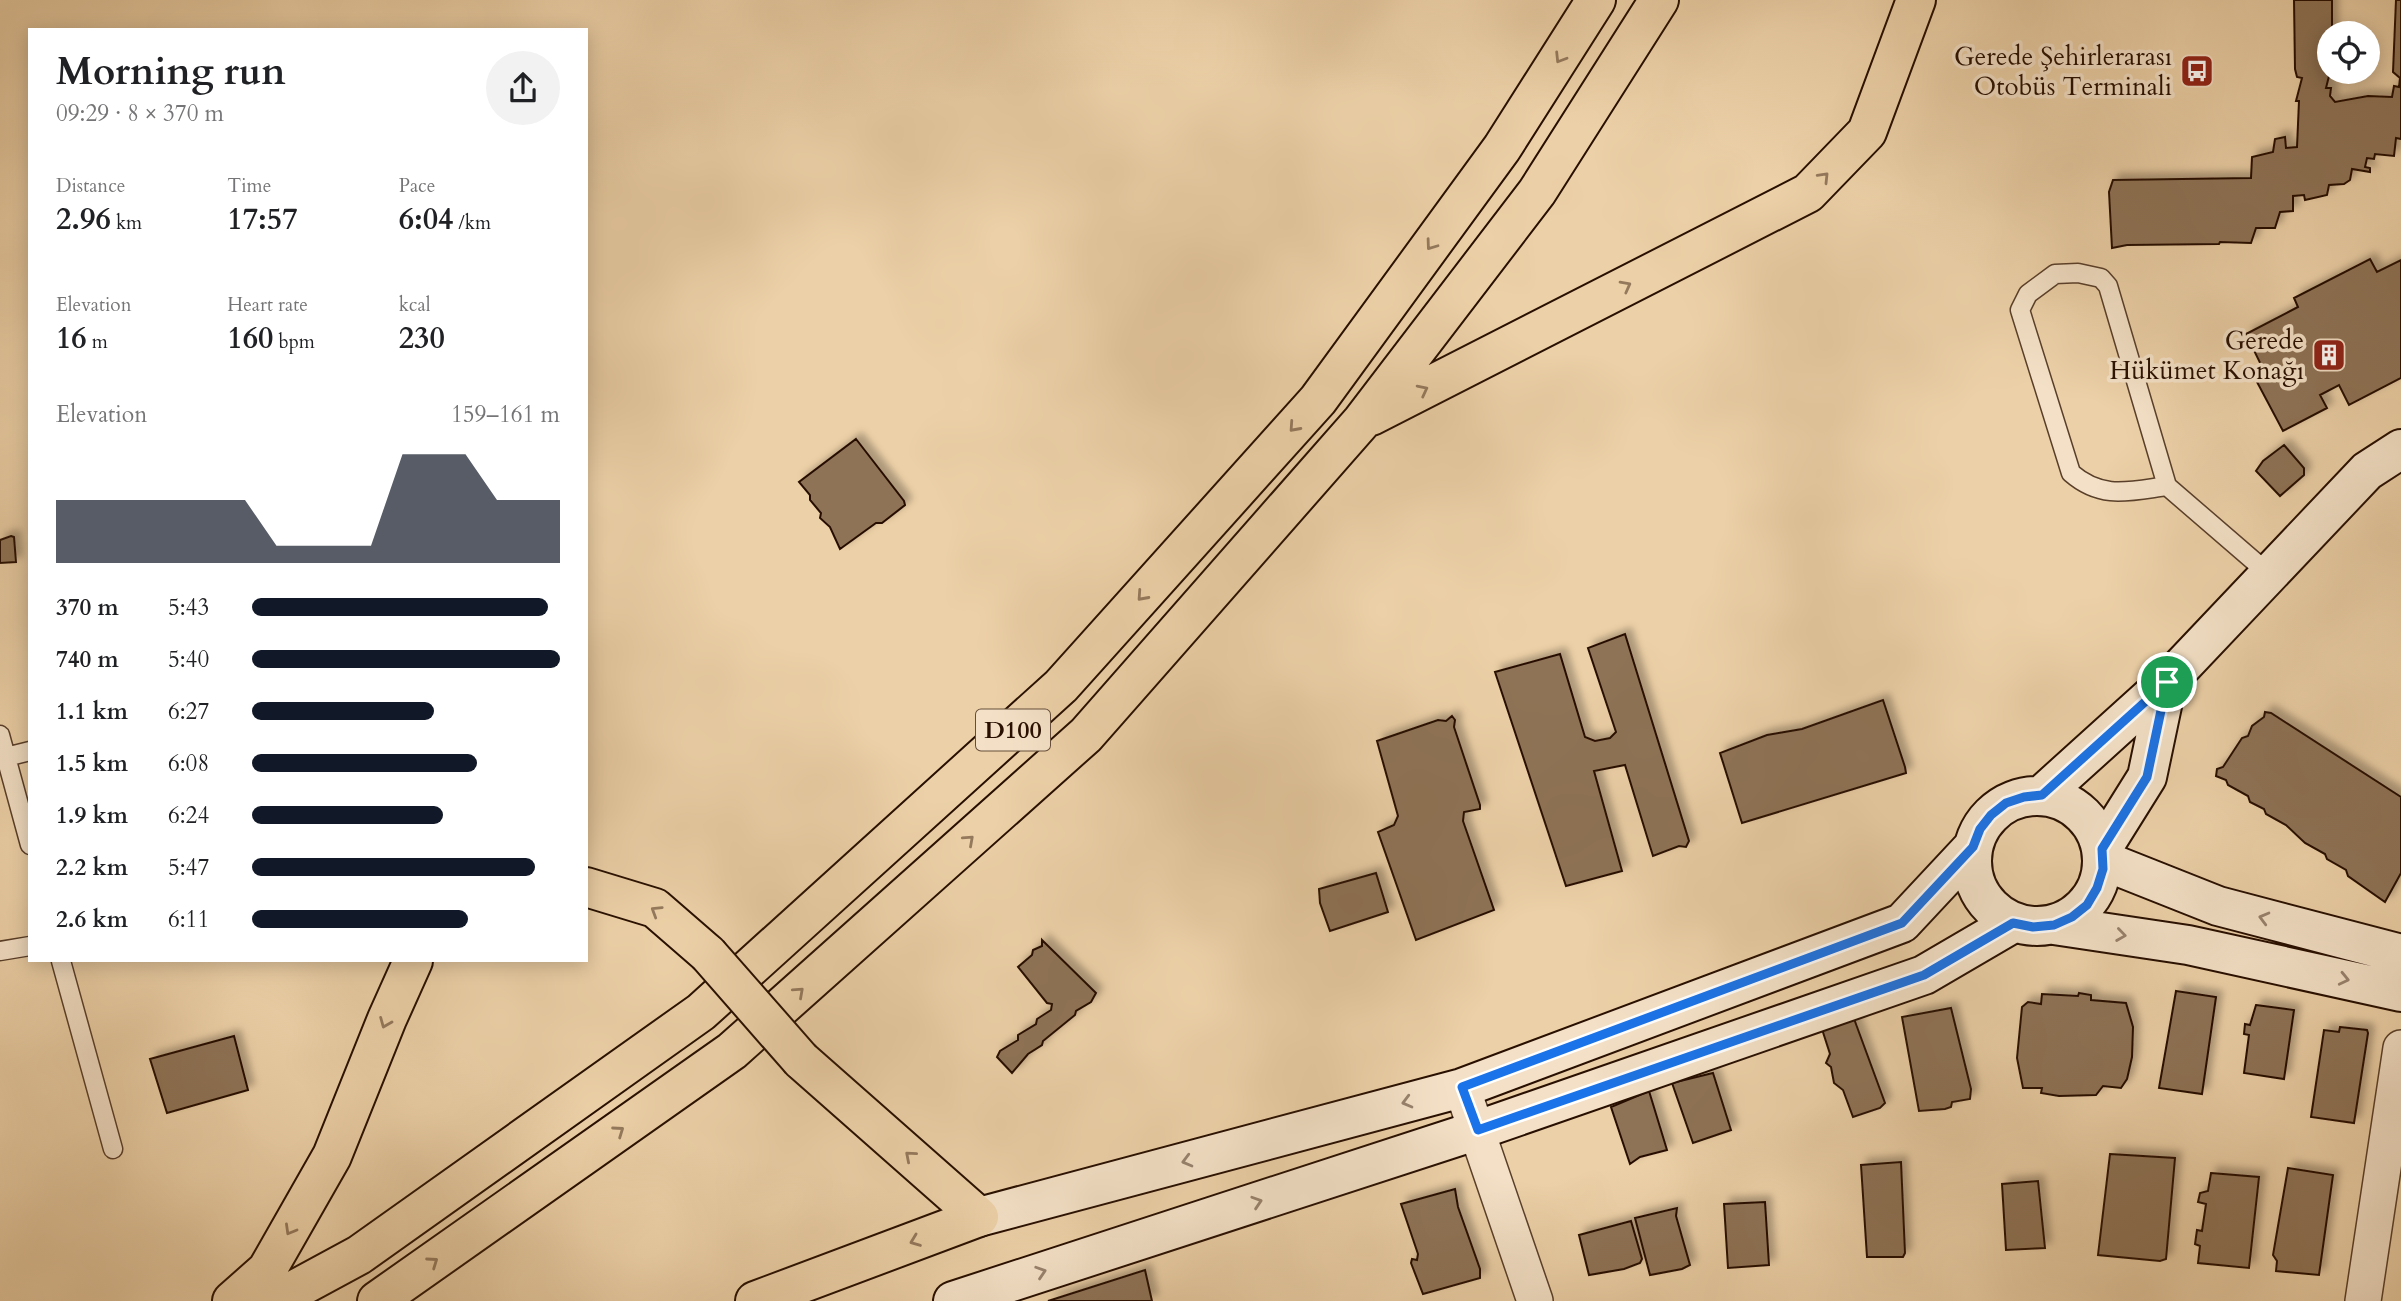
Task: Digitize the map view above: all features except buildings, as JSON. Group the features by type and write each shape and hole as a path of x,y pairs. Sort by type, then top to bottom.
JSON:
{"highway":[{"name":"D100","path":"274,1301 359,1255 701,1012 1061,686 1318,400 1502,148 1596,0"},
{"name":"D100","path":"377,1301 732,1051 1076,744 1362,421 1537,192 1659,0"},
{"path":"1362,421 1808,193 1867,132 1916,0"},
{"path":"588,888 655,908 708,954 800,1059 979,1217 803,1292 755,1301"},
{"path":"232,1301 267,1270 332,1156 413,962"}],"main road":[{"path":"2042,795 2167,682 2367,471 2401,449"},
{"path":"2102,855 2147,777 2167,682"},
{"path":"2054,925 2072,917 2087,905 2097,888 2103,869 2102,855 2094,829 2081,812 2063,800 2042,795 2024,797 2006,803 1991,815 1980,829 1973,847 1975,884 1984,900 1997,913 2013,923 2033,927 2054,925 2188,945 2401,992"},
{"path":"979,1217 1462,1087 1902,923 1973,847"},
{"path":"2102,855 2218,906 2401,954"},
{"path":"953,1301 1478,1130 1924,975 2013,923"}],"street":[{"path":"2363,1301 2401,1048"},
{"path":"1462,1087 1535,1301"}],"lane":[{"path":"2168,486 2119,492 2086,486 2071,473 2020,310 2028,294 2055,274 2078,273 2101,278 2108,286 2168,486 2269,574"},
{"path":"0,735 28,838"},
{"path":"6,757 28,752"},
{"path":"0,951 28,946"},
{"path":"61,962 113,1149"}],"place":[{"name":"Gerede Şehirlerarası Otobüs Terminali","path":"2197,71"},
{"name":"Gerede Hükümet Konağı","path":"2329,355"}],"route":[{"path":"2167,682 2147,777 2102,849 2103,869 2097,888 2087,905 2072,917 2054,925 2033,927 2013,923 1924,975 1478,1130 1462,1087 1902,923 1973,847 1980,829 1991,815 2006,803 2042,795 2167,682"}]}
